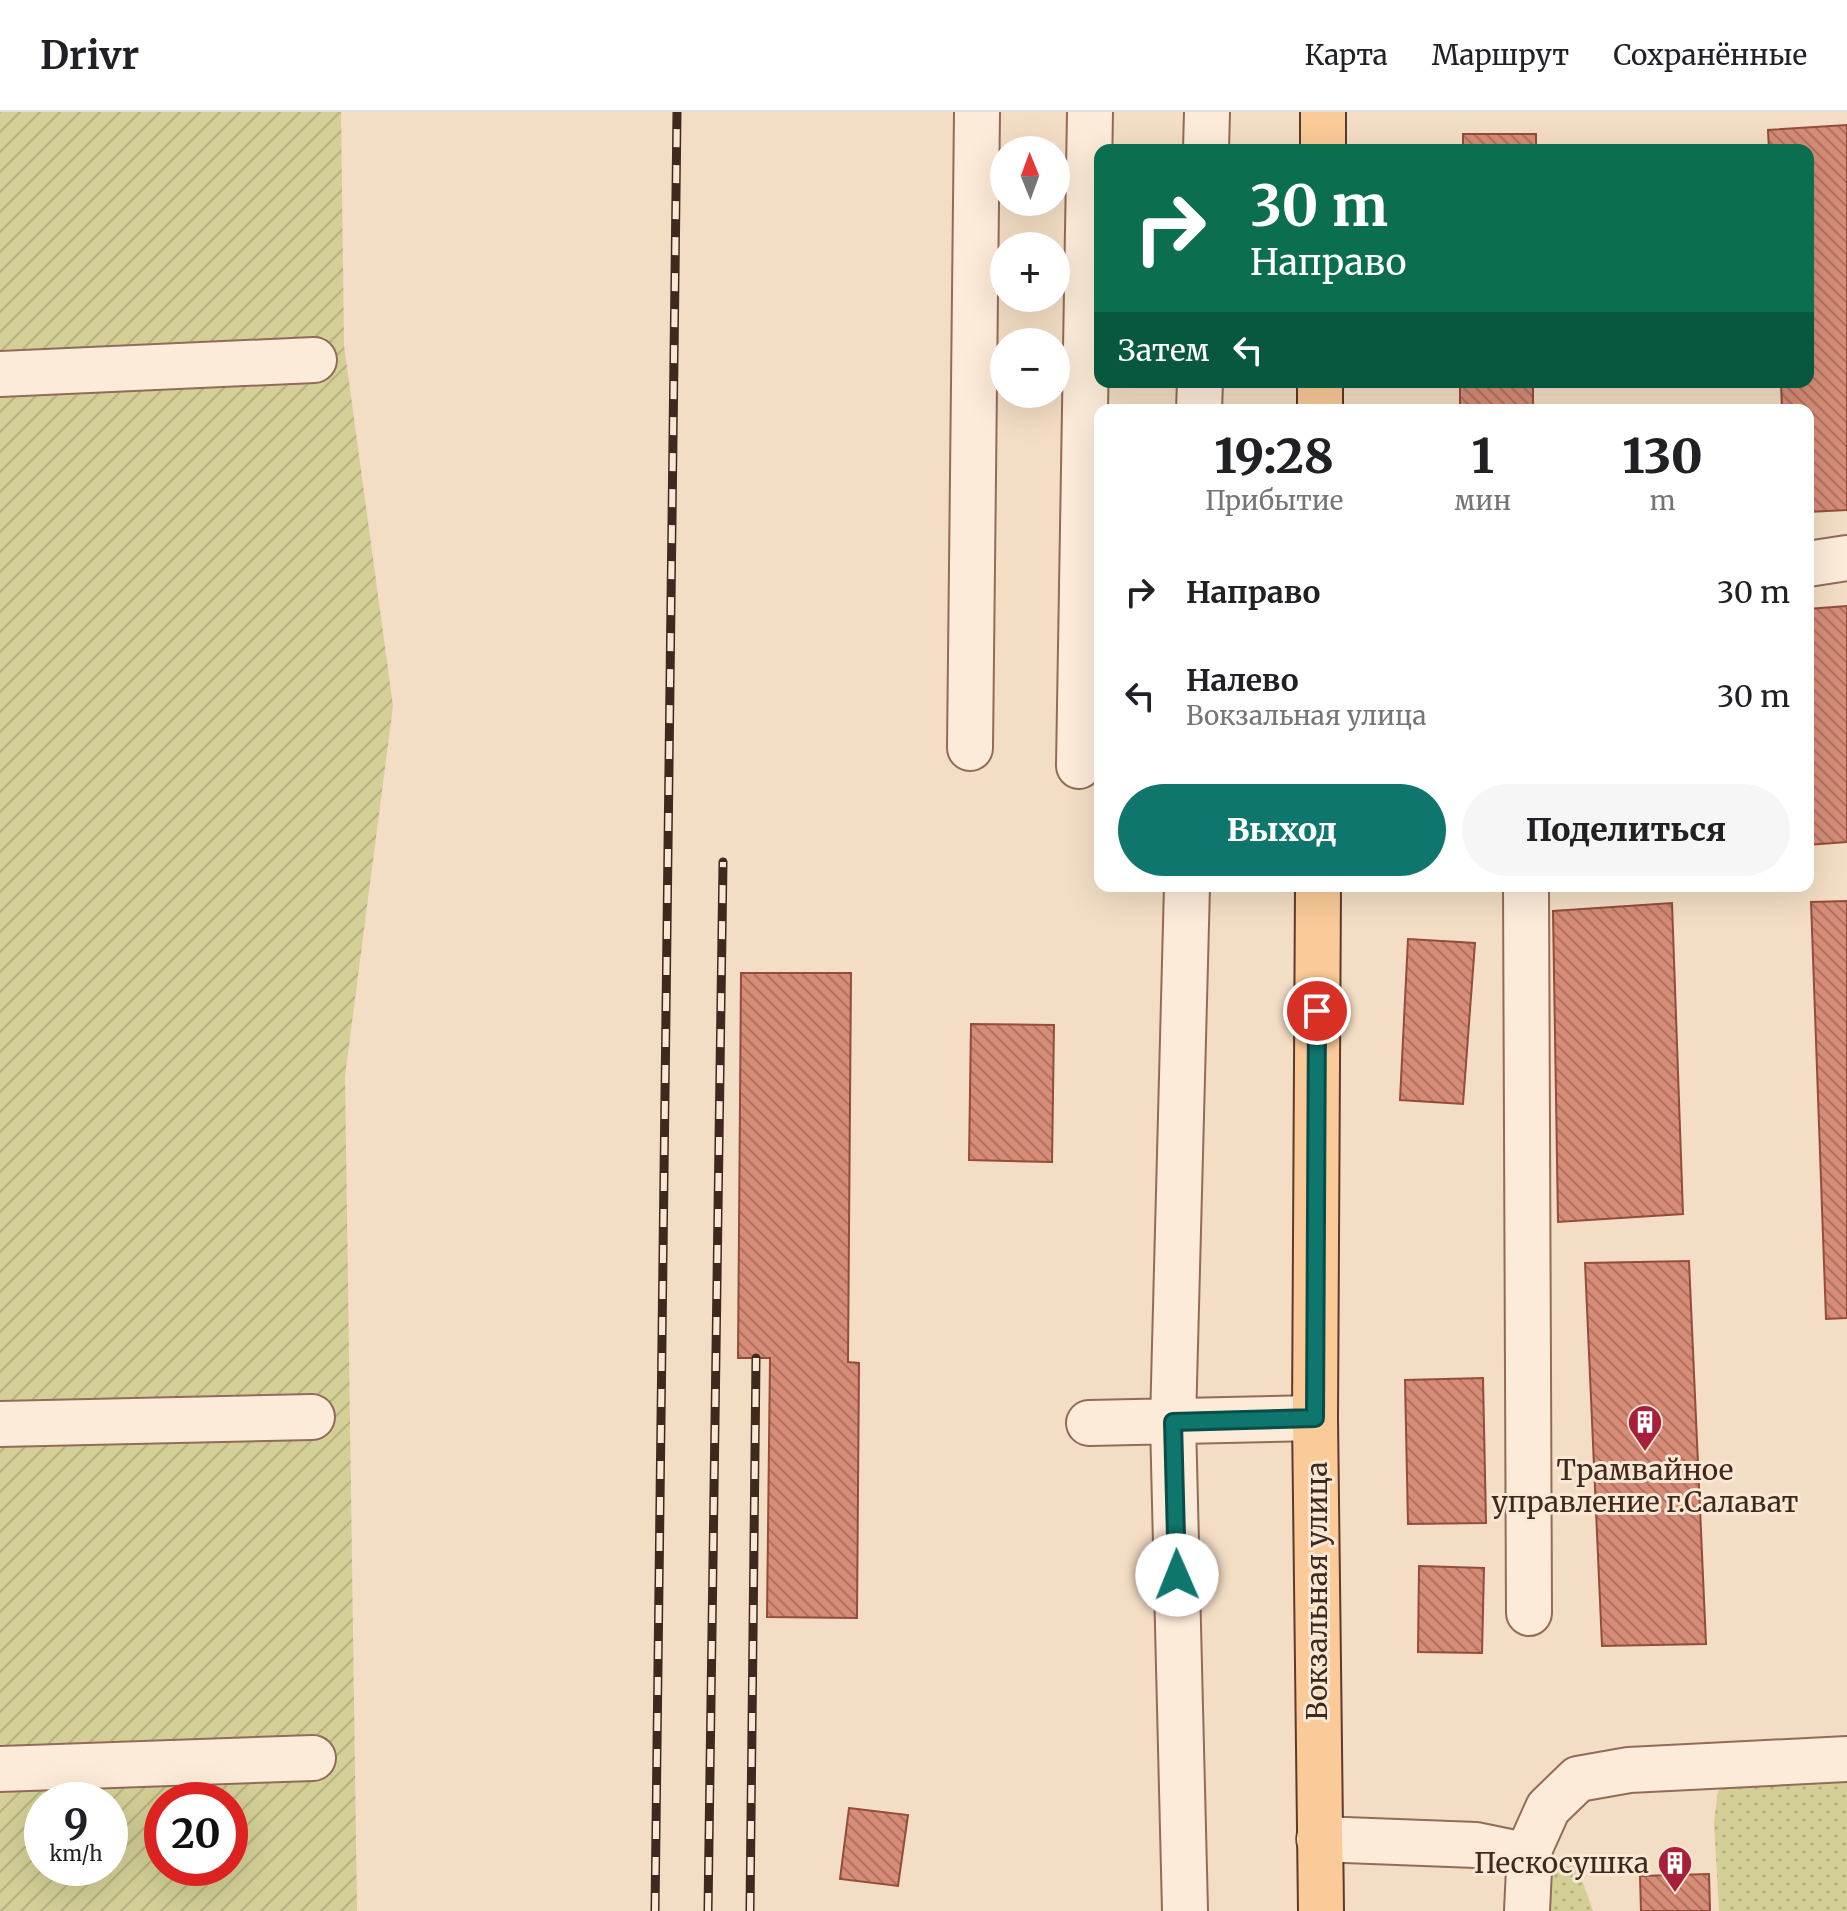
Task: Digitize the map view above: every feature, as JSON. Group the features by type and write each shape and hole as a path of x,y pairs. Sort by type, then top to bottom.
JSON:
{"main road":[{"path":"1323,112 1323,144"},
{"name":"Вокзальная улица","path":"1318,892 1315,1418 1321,1911"}],"street":[{"path":"970,748 977,112"},
{"path":"1079,766 1091,649 1090,112"},
{"path":"1206,144 1207,112"},
{"path":"0,374 314,360"},
{"path":"1814,563 1847,558"},
{"path":"1185,1911 1173,1422 1187,892"},
{"path":"1526,892 1529,1613"},
{"path":"0,1424 312,1417"},
{"path":"1089,1423 1315,1418"},
{"path":"0,1769 313,1758"},
{"path":"1527,1911 1529,1856 1548,1808 1578,1779 1629,1770 1847,1759"},
{"path":"1319,1839 1476,1845 1529,1856"}],"shaded area":[{"path":"0,112 341,112 344,345 393,706 345,1076 357,1911 0,1911"},
{"path":"1734,1775 1847,1776 1847,1911 1719,1911 1714,1822 1718,1791"},
{"path":"1577,1866 1593,1911 1539,1911 1543,1867"}],"building":[{"path":"1847,125 1847,510 1814,512 1814,404 1782,404 1781,388 1814,388 1814,144 1769,144 1768,130"},
{"path":"1463,134 1536,134 1536,144 1463,144"},
{"path":"1460,388 1533,388 1533,404 1460,404"},
{"path":"1847,606 1847,842 1814,845 1814,609"},
{"path":"1847,901 1847,1318 1826,1319 1811,902"},
{"path":"1672,903 1683,1214 1558,1222 1553,911"},
{"path":"1408,939 1475,943 1463,1104 1400,1100"},
{"path":"741,973 851,973 848,1362 859,1363 857,1618 767,1617 770,1358 738,1358"},
{"path":"971,1024 1054,1025 1052,1162 969,1160"},
{"name":"Трамвайное управление г.Салават","path":"1689,1261 1706,1644 1602,1646 1585,1263"},
{"path":"1483,1378 1486,1523 1408,1524 1405,1380"},
{"path":"1419,1566 1484,1568 1482,1653 1418,1652"},
{"path":"849,1808 908,1815 898,1886 840,1879"},
{"name":"Пескосушка","path":"1709,1874 1710,1911 1641,1911 1640,1876"}],"railway":[{"path":"655,1911 677,112"},
{"path":"708,1911 723,862"},
{"path":"750,1911 756,1358"}],"place":[{"name":"Трамвайное управление г.Салават","path":"1645,1453"},
{"name":"Пескосушка","path":"1675,1894"}],"route":[{"path":"1177,1575 1173,1422 1315,1418 1317,1011"}]}
